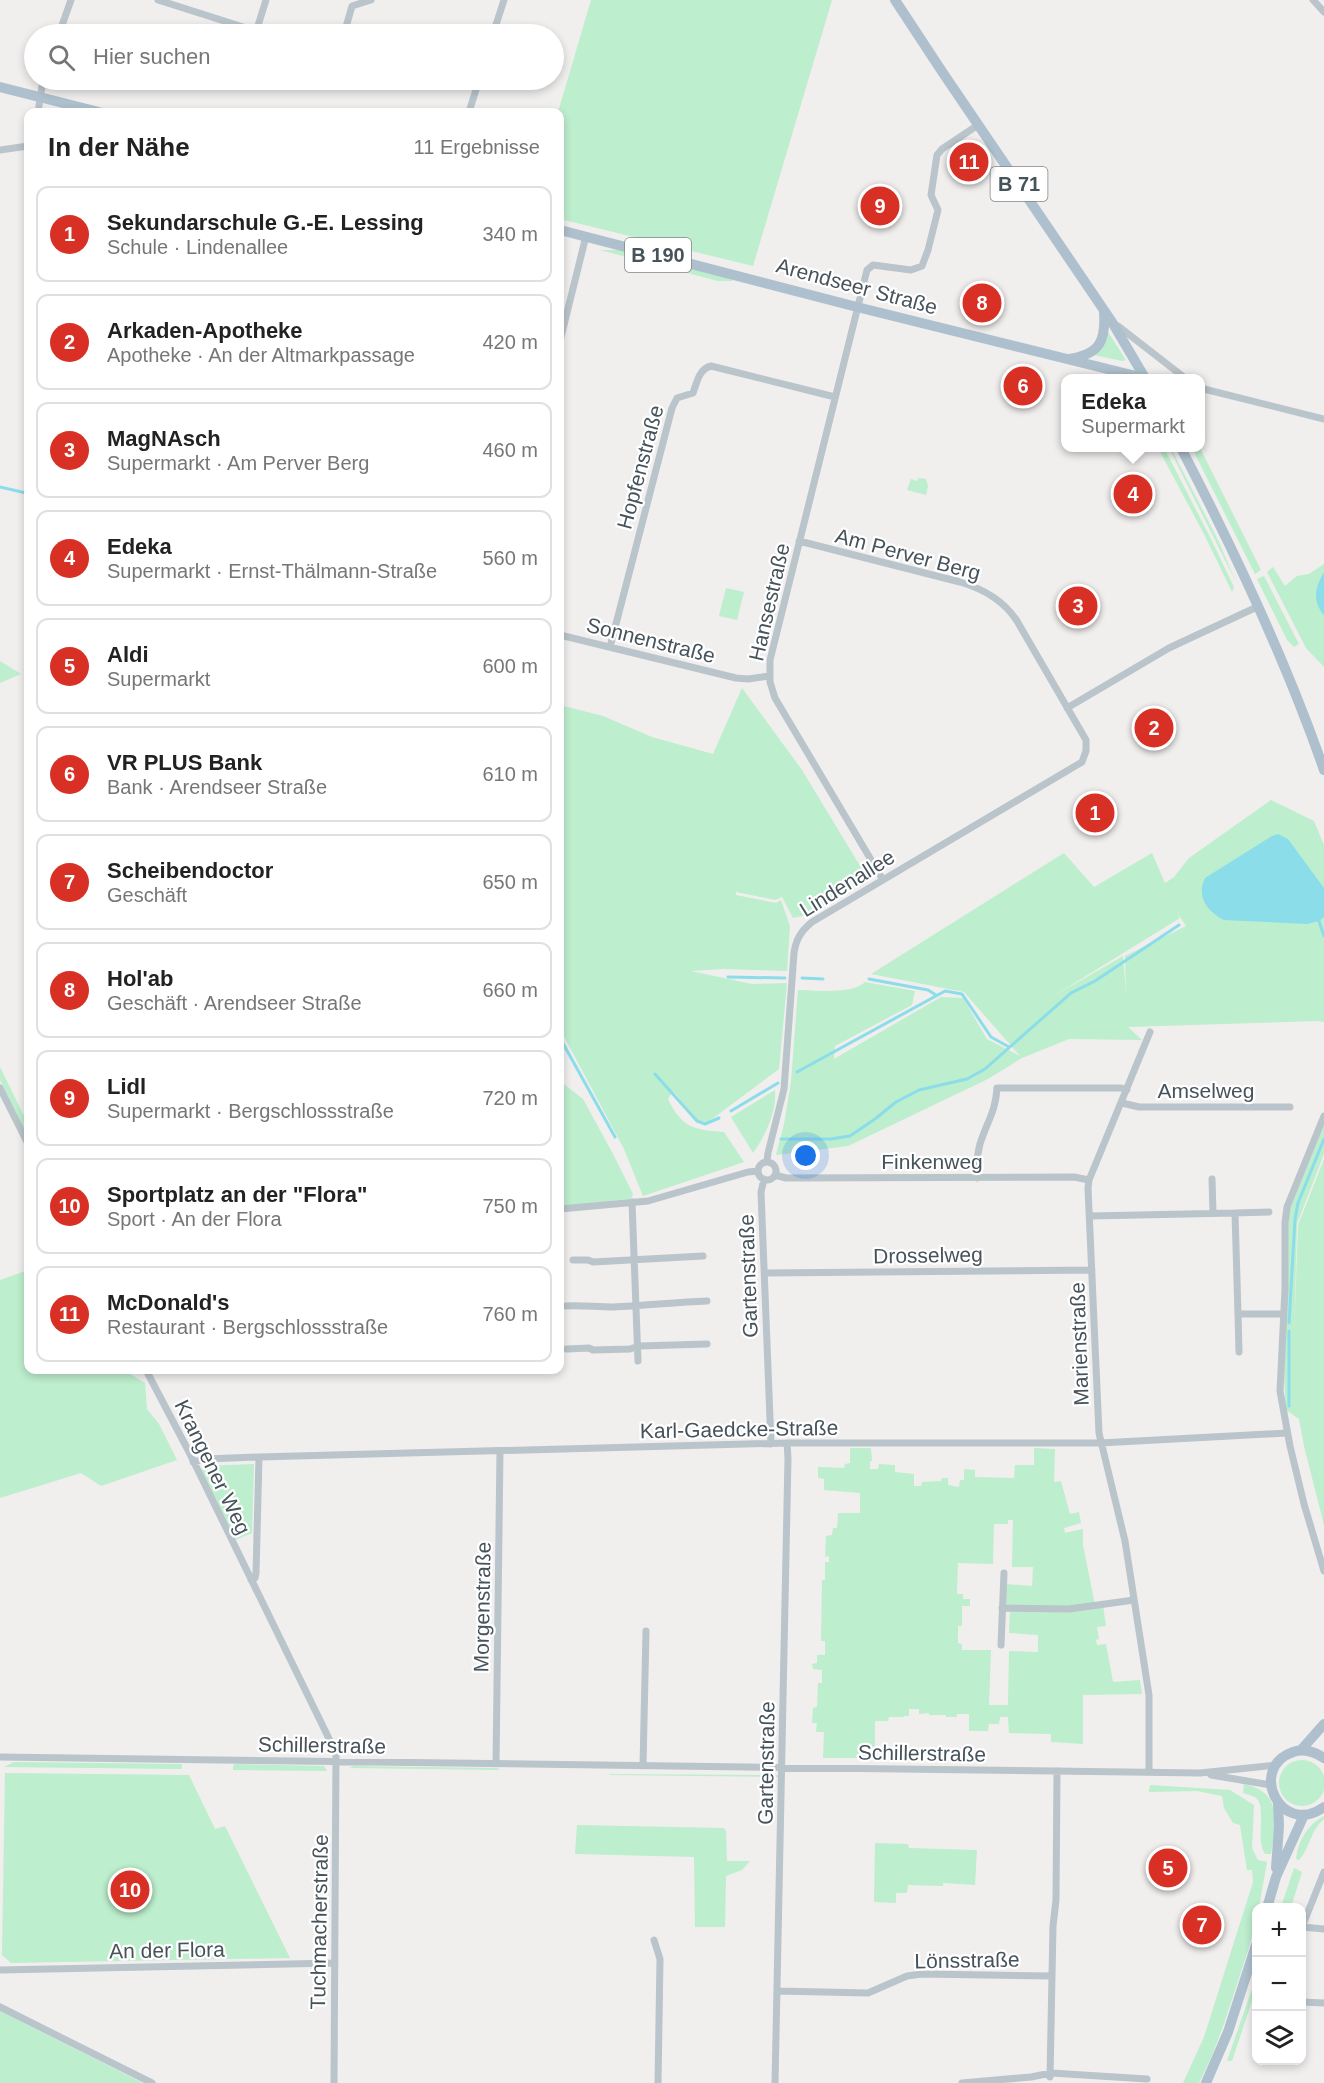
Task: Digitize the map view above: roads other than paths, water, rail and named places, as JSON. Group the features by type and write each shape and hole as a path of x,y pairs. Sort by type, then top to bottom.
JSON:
{"main road":[{"name":"B 71","path":"895,0 1113,322 1144,374"},
{"path":"0,87 83,108"},
{"name":"Arendseer Straße","path":"564,231 857,307 1129,374"},
{"path":"1066,359 1090,353 1099,345 1104,334 1104,310"},
{"path":"1184,452 1213,509 1295,688 1324,770"},
{"path":"1276,1877 1279,1826 1278,1803 1271,1785 1272,1775 1276,1765 1287,1755 1301,1750 1324,1724"},
{"path":"1301,1750 1324,1758"},
{"path":"1278,1803 1290,1812 1304,1815 1324,1807"},
{"path":"1268,1903 1276,1877 1304,1815"},
{"path":"1206,2083 1228,2032 1253,1957"}],"street":[{"path":"63,24 71,0"},
{"path":"158,0 232,24"},
{"path":"258,24 266,0"},
{"path":"347,24 351,8 355,4 371,0"},
{"path":"496,24 504,0"},
{"path":"1313,0 1324,12"},
{"path":"38,108 41,90"},
{"path":"470,108 476,90"},
{"name":"Hansestraße","path":"883,880 778,705 769,676 771,652 867,270 873,265 911,270 922,266 938,210 931,195 937,155 942,149 978,125"},
{"path":"0,150 24,147"},
{"path":"564,325 586,236"},
{"path":"1113,322 1180,374"},
{"name":"Hopfenstraße","path":"610,648 672,408 677,398 693,393 701,373 711,366 835,397"},
{"path":"1205,389 1324,419"},
{"name":"Am Perver Berg","path":"799,541 960,582 985,591 1012,613 1086,740 1086,751 1082,762"},
{"path":"1067,708 1169,648 1258,606"},
{"name":"Sonnenstraße","path":"564,636 736,678 769,676"},
{"name":"Lindenallee","path":"767,1161 784,1089 794,953 797,938 802,930 1082,762"},
{"name":"Marienstraße","path":"1149,1772 1149,1695 1123,1529 1100,1443 1089,1179 1150,1032"},
{"path":"0,1088 24,1136"},
{"path":"976,1178 978,1153 993,1113 997,1088 1120,1088 1127,1090"},
{"name":"Amselweg","path":"1122,1103 1139,1107 1290,1107"},
{"path":"1324,1116 1287,1207 1280,1383 1287,1433 1304,1504 1324,1571"},
{"path":"767,1161 775,1165 777,1170 770,1179 764,1179 758,1171 760,1165 767,1161"},
{"path":"564,1209 656,1199 758,1171"},
{"name":"Finkenweg","path":"775,1175 786,1178 1074,1177 1089,1179"},
{"name":"Gartenstraße","path":"764,1179 761,1191 771,1443"},
{"path":"1212,1179 1212,1213"},
{"path":"632,1202 638,1361"},
{"path":"1090,1216 1269,1212"},
{"path":"1235,1213 1239,1352"},
{"path":"573,1260 593,1262 703,1256"},
{"name":"Drosselweg","path":"765,1273 1092,1270"},
{"path":"566,1306 595,1307 707,1301"},
{"path":"1238,1314 1283,1314"},
{"path":"567,1349 630,1349 639,1346 706,1344"},
{"name":"Krangener Weg","path":"148,1374 334,1746 336,1761"},
{"name":"Karl-Gaedcke-Straße","path":"193,1462 206,1459 259,1457 771,1443 1100,1443 1287,1433"},
{"name":"Gartenstraße","path":"775,2083 787,1443"},
{"name":"Morgenstraße","path":"496,1764 500,1451"},
{"name":"Krangener Weg","path":"251,1580 255,1578 256,1573 259,1457"},
{"path":"1001,1645 1004,1573"},
{"path":"1002,1608 1069,1609 1134,1600"},
{"path":"643,1766 646,1631"},
{"name":"Schillerstraße","path":"0,1757 1200,1773 1276,1765"},
{"name":"Tuchmacherstraße","path":"334,2083 336,1761"},
{"path":"1051,2074 1057,1771"},
{"name":"Schillerstraße","path":"1200,1773 1271,1785"},
{"path":"1306,1917 1324,1872"},
{"path":"1306,1927 1324,1929"},
{"path":"654,1940 660,1959 657,2083"},
{"name":"An der Flora","path":"0,1970 335,1963"},
{"name":"Lönsstraße","path":"777,1991 868,1993 907,1976 922,1974 1052,1976"},
{"path":"1306,2002 1324,2003"},
{"path":"0,2007 152,2083"},
{"path":"962,2083 1051,2074 1147,2079"}],"water":[{"path":"1324,572 1324,615 1320,610 1316,594"},
{"path":"1278,834 1288,839 1324,888 1324,917 1307,924 1224,920 1208,908 1202,891 1205,878"}],"waterway":[{"path":"0,487 24,493"},
{"path":"1319,921 1324,936"},
{"path":"781,1139 831,1139 850,1136 896,1102 919,1090 967,1079 985,1069 1071,993 1095,981 1179,925"},
{"path":"728,977 785,978"},
{"path":"802,978 823,979"},
{"path":"869,979 928,990 936,995"},
{"path":"797,1072 945,991 962,994 991,1037 1009,1047"},
{"path":"564,1045 615,1137"},
{"path":"655,1074 697,1121 705,1124 719,1118"},
{"path":"731,1111 778,1083"},
{"path":"1289,1323 1298,1203 1324,1139"},
{"path":"1289,1331 1289,1406"}],"place":[{"name":"McDonald's","path":"969,162"},
{"name":"Lidl","path":"880,206"},
{"name":"Hol'ab","path":"982,303"},
{"name":"VR PLUS Bank","path":"1023,386"},
{"name":"Edeka","path":"1133,494"},
{"name":"MagNAsch","path":"1078,606"},
{"name":"Arkaden-Apotheke","path":"1154,728"},
{"name":"Sekundarschule G.-E. Lessing","path":"1095,813"},
{"name":"Aldi","path":"1168,1868"},
{"name":"Sportplatz an der \"Flora\"","path":"130,1890"},
{"name":"Scheibendoctor","path":"1202,1925"}]}
